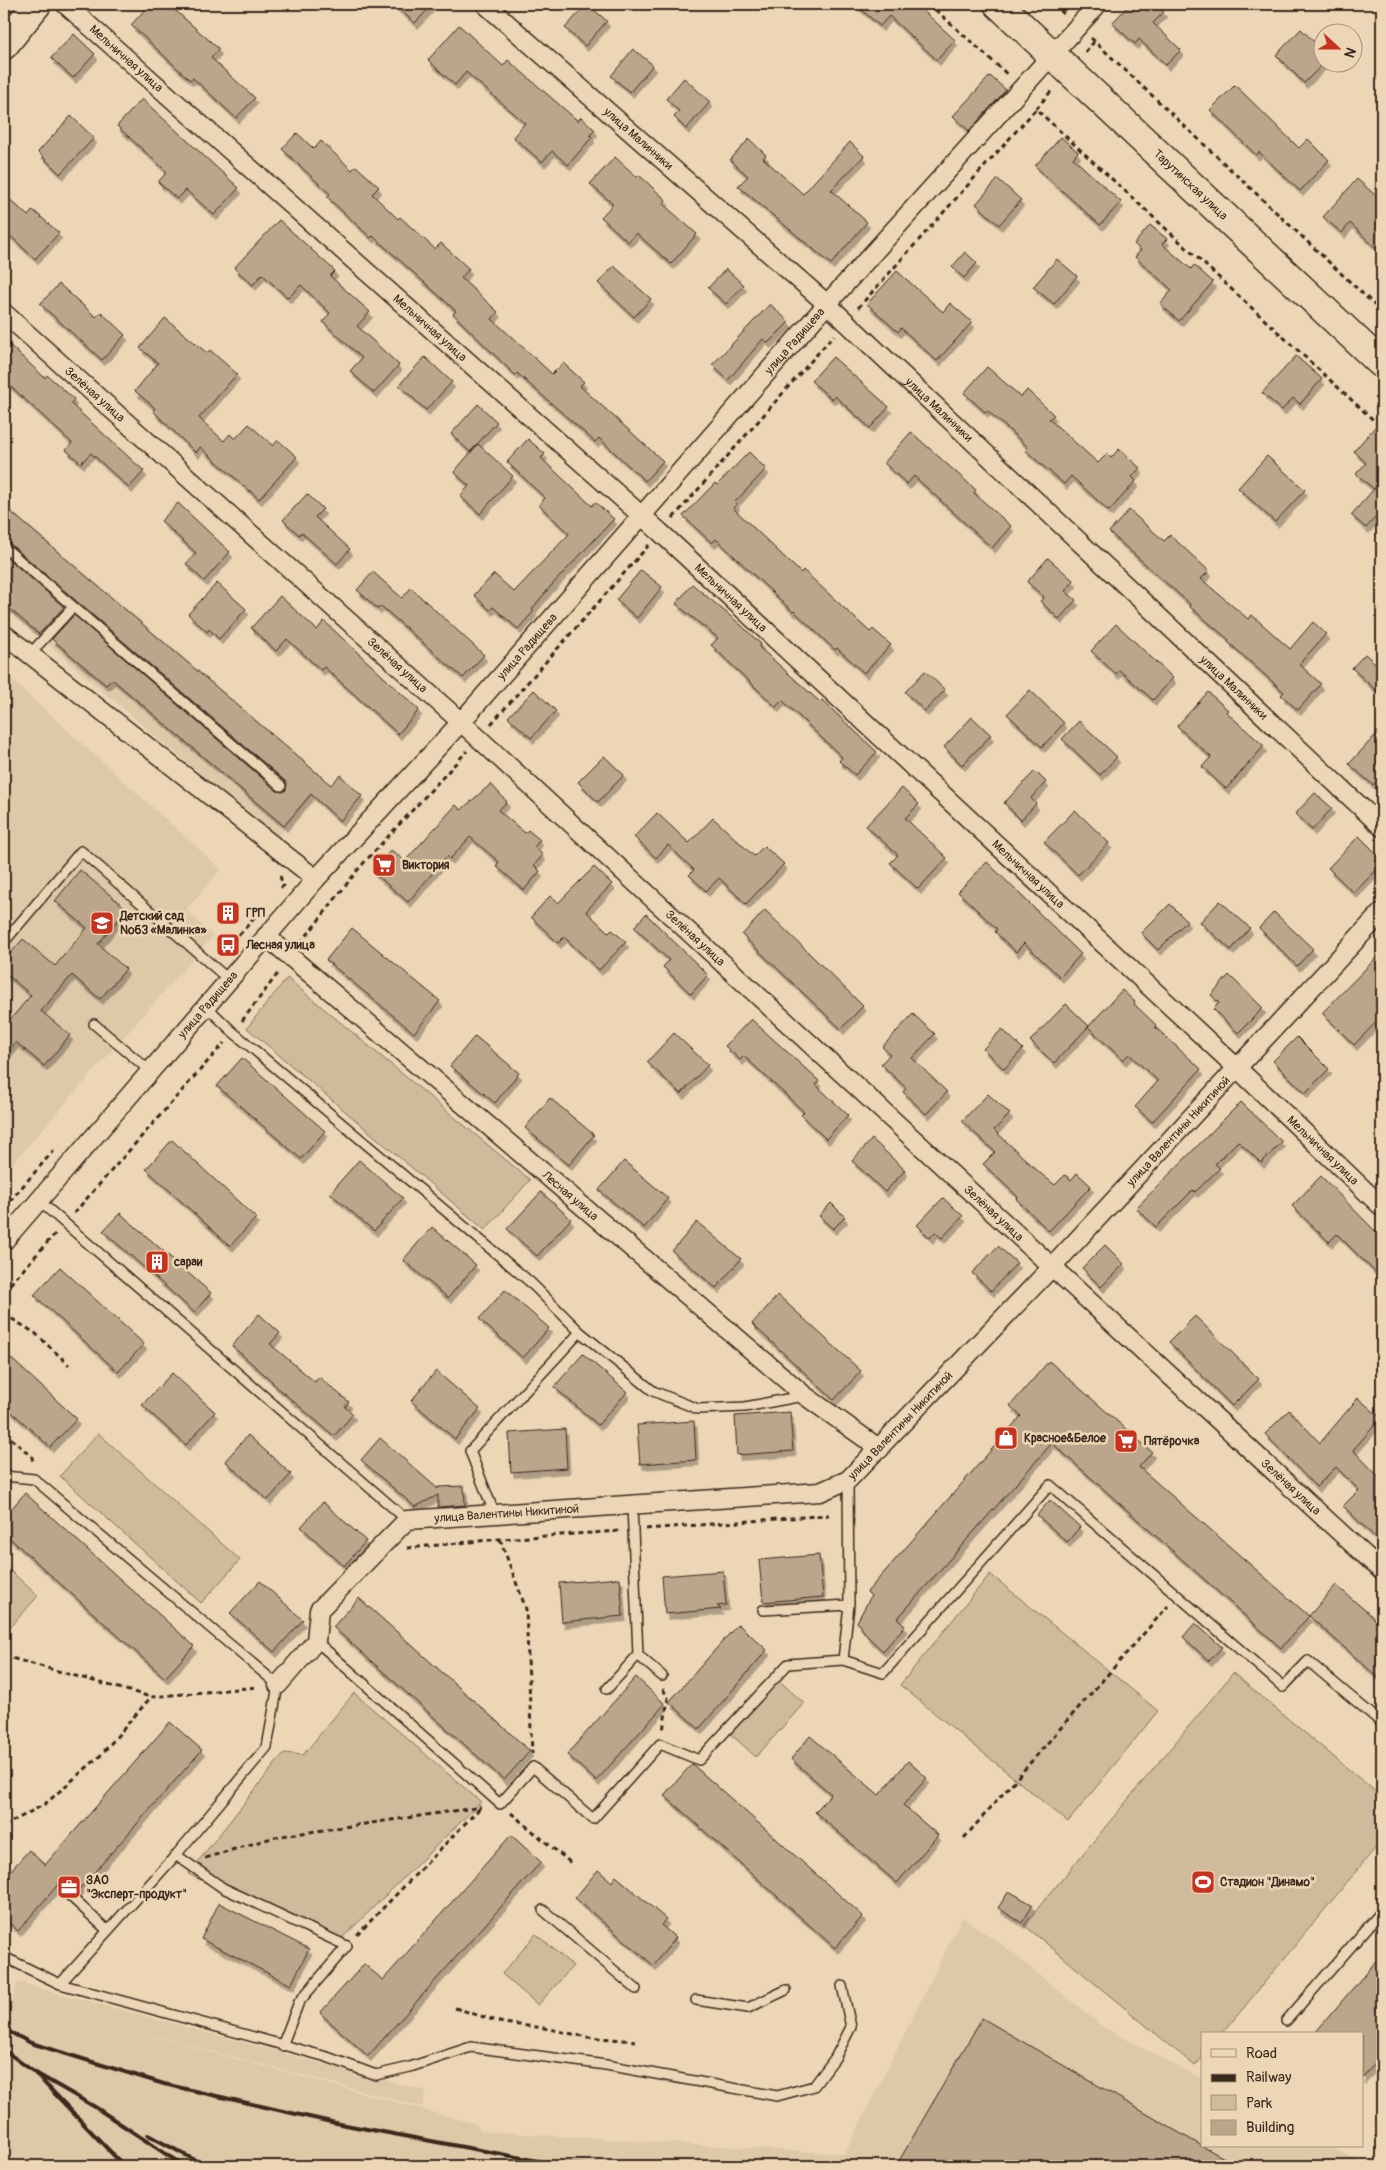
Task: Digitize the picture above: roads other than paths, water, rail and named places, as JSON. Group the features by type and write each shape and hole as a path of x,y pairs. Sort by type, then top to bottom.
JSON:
{"main road":[{"path":"4,45 37,4"},
{"name":"Тарутинская улица","path":"998,4 1053,53 1382,364"}],"street":[{"name":"Мельничная улица","path":"65,4 660,532 1236,1067 1382,1207"},
{"name":"улица Малинники","path":"485,4 827,304 1382,827"},
{"name":"улица Радищева","path":"4,1241 316,879 461,722 827,304 1098,4"},
{"name":"Зелёная улица","path":"4,313 461,722 1382,1571"},
{"path":"4,634 316,879"},
{"name":"улица Валентины Никитиной","path":"408,1520 820,1492 848,1480 880,1449 1053,1266 1382,912"},
{"name":"Лесная улица","path":"266,936 804,1395 880,1449"},
{"path":"278,1685 316,1641 319,1610 408,1520"}],"lane":[{"path":"4,548 281,786"},
{"path":"29,655 73,607"},
{"path":"4,942 81,851 229,980"},
{"path":"206,1006 233,1032 530,1282 580,1332 653,1391 698,1409 745,1407 804,1395"},
{"path":"94,1024 150,1070"},
{"path":"38,1200 408,1520"},
{"path":"495,1515 470,1451 580,1332"},
{"path":"4,1476 34,1479 278,1685 267,1747 176,1855 60,1984"},
{"path":"843,1660 849,1605 848,1480"},
{"path":"316,1641 500,1804 533,1767 593,1819 660,1744 699,1760 788,1664 843,1660 883,1673 1050,1485 1283,1687 1308,1661 1382,1723"},
{"path":"607,1689 638,1655 632,1505"},
{"path":"763,1610 849,1605"},
{"path":"638,1655 662,1676"},
{"path":"176,1855 223,1888 347,1946 299,2002 282,2046"},
{"path":"69,1895 108,1930"},
{"path":"543,1910 636,1989"},
{"path":"1286,2021 1382,1911"},
{"path":"4,1957 60,1984 327,2057 376,2075 410,2068 471,2047 606,2064 777,2096 814,2086 835,2058 851,2027 842,1986"},
{"path":"696,2000 748,2008 786,1990"}],"railway":[{"path":"4,2029 31,2043 164,2084 340,2124 549,2163 585,2166"},
{"path":"4,2050 34,2072 124,2166"},
{"path":"34,2072 95,2107 184,2166"},
{"path":"148,2135 206,2166"}],"place":[{"name":"Виктория","path":"384,865"},
{"name":"ГРП","path":"228,913"},
{"name":"Детский сад №63 «Малинка»","path":"102,923"},
{"name":"Лесная улица","path":"228,945"},
{"name":"сараи","path":"157,1262"},
{"name":"Красное&Белое","path":"1006,1438"},
{"name":"Пятёрочка","path":"1126,1441"},
{"name":"Стадион \"Динамо\"","path":"1203,1882"},
{"name":"ЗАО \"Эксперт-продукт\"","path":"69,1887"}]}
